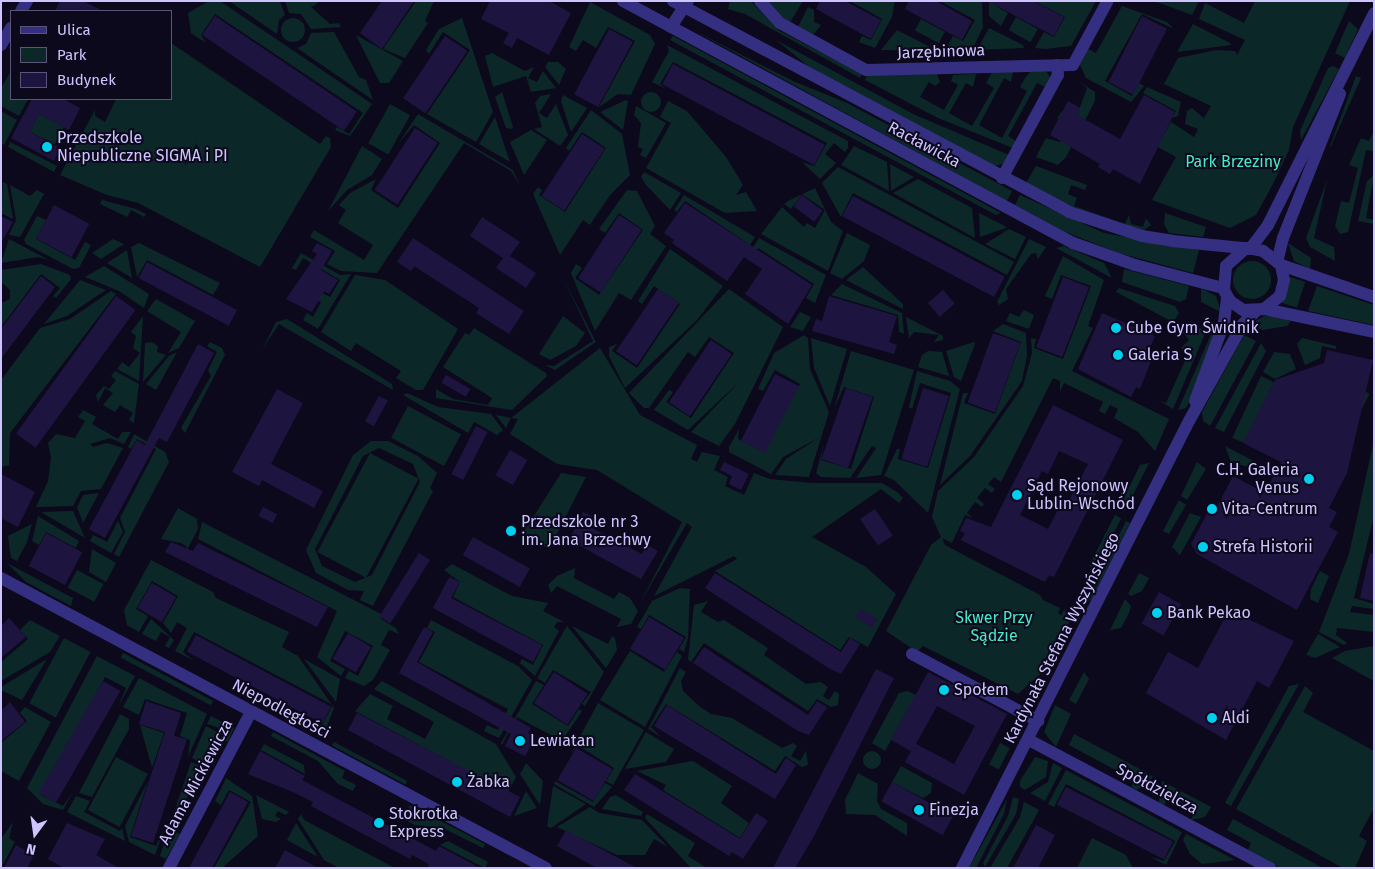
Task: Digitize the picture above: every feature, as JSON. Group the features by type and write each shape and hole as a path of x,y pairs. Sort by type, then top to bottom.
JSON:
{"street":[{"name":"Racławicka","path":"623,1 1073,243 1135,265 1225,292"},
{"name":"Jarzębinowa","path":"760,1 780,23 862,70 1073,65 1107,2"},
{"name":"Racławicka","path":"681,3 1002,178 1111,228 1156,239 1248,249"},
{"path":"671,28 681,3"},
{"path":"1374,13 1349,68 1268,225 1248,249 1226,266 1225,292 1243,310 1260,310 1374,332"},
{"path":"1,45 10,30"},
{"path":"1002,178 1058,76 1057,65"},
{"path":"1260,310 1274,302 1283,288 1279,264 1283,238 1312,173 1349,68"},
{"path":"1248,249 1263,251 1279,264 1374,298"},
{"name":"Kardynała Stefana Wyszyńskiego","path":"1188,421 1224,323 1225,292"},
{"name":"Kardynała Stefana Wyszyńskiego","path":"962,868 1029,740 1188,421 1248,317 1260,310"},
{"name":"Niepodległości","path":"1,578 546,868"},
{"path":"912,654 1038,721"},
{"name":"Adama Mickiewicza","path":"169,868 251,712"},
{"name":"Spółdzielcza","path":"1029,740 1270,868"}],"green space":[{"path":"209,1 220,1 372,104 350,136 335,130 337,127 349,134 363,113 215,14 201,35 206,43 191,33 188,13"},
{"path":"229,1 280,1 285,15 279,20 277,34"},
{"path":"285,1 315,1 318,3 311,7 330,24 339,23 341,27 311,29 301,14 289,13"},
{"path":"416,1 434,1 425,21 428,23 405,58 383,49"},
{"path":"730,1 751,1 778,30 862,74 860,78 745,14 728,9"},
{"path":"767,1 803,1 789,24"},
{"path":"850,1 895,1 892,17 875,48 859,42 862,36 871,40 882,19"},
{"path":"940,1 982,1 983,27 972,50 945,51 953,36 963,41 975,20"},
{"path":"989,1 999,1 997,7 1008,13 1001,26 989,16"},
{"path":"1034,1 1096,1 1071,46 1046,49 1035,48 1044,32 1054,37 1065,17"},
{"path":"1154,1 1199,1 1192,15"},
{"name":"Park Brzeziny","path":"1255,1 1350,1 1293,127 1289,150 1273,184 1256,215 1230,228 1152,200 1176,157 1136,135 1160,142 1171,122 1194,137 1198,129 1185,124 1187,111 1192,108 1204,118 1211,106 1164,84 1178,58 1217,50 1235,51 1237,55 1245,40 1199,19 1205,3 1244,23"},
{"path":"590,2 650,35 655,44 631,95 618,94 599,107 635,41 608,27 596,48 583,40 576,51 569,47"},
{"path":"1122,6 1167,22 1174,29 1142,14 1105,81 1132,96 1139,83 1144,86 1131,102 1086,78 1080,65 1088,49 1096,53"},
{"path":"808,7 814,10 814,22 821,25 812,36 798,27"},
{"path":"1016,17 1038,29 1031,42 1009,30"},
{"path":"293,18 302,21 305,30 302,39 293,42 284,39 281,30 284,21"},
{"path":"462,18 493,112 476,142 427,114 470,50 443,32 429,54 426,50 439,29"},
{"path":"921,19 945,32 939,43 915,30"},
{"path":"1349,21 1358,29 1345,58 1335,53"},
{"path":"1193,24 1230,43 1231,45 1177,52"},
{"path":"689,28 793,81 847,103 1012,191 1007,201"},
{"path":"989,28 1023,45 1024,48 977,50"},
{"path":"897,30 932,48 933,51 881,50"},
{"path":"334,32 359,77 366,80 373,100 297,48 306,44 311,33"},
{"path":"356,35 403,61 389,83 380,83"},
{"path":"673,36 1001,213 996,215 670,40"},
{"path":"776,40 913,114 1009,155 1003,164 994,166 813,70"},
{"path":"172,44 320,144 326,136 330,138 331,147 260,267 138,203 107,195 60,175 95,110 95,116 105,122 116,100 172,100"},
{"path":"667,45 848,141 848,148 845,152 834,143 825,154 836,163 820,179 802,162 814,166 827,143 673,62 660,84 666,89 652,82 669,51"},
{"path":"492,53 525,71 534,67 528,78 537,82 543,71 556,88 531,92 526,76 493,87 485,56"},
{"path":"548,62 558,62 566,69 559,85 545,67"},
{"path":"1333,66 1339,69 1301,140 1300,131 1328,68"},
{"path":"1046,71 1050,77 1045,87 1037,83 1008,136 1016,141 1013,148 938,118 865,80 867,75 937,74 940,82 935,86 929,82 920,97 944,110 958,85 951,81 953,75 976,74 973,87 966,83 949,113 972,126 994,88 986,83 992,72 1013,72 1011,82 1004,78 979,125 1002,138 1027,91 1020,87 1025,78 1030,72"},
{"path":"10,73 10,100 27,100 19,116 1,106 1,88"},
{"path":"1356,76 1361,78 1330,146"},
{"path":"1080,82 1095,92 1095,101 1066,157 1058,165 1036,157 1046,138 1060,142 1069,126 1057,118 1062,111 1076,118 1087,88"},
{"path":"1147,87 1181,102 1178,116 1172,118 1176,111 1143,93"},
{"path":"502,92 512,129 506,128 495,97"},
{"path":"647,92 655,92 661,98 661,106 655,112 647,112 641,106 641,98"},
{"path":"551,94 539,113 547,118 556,104 568,135 560,146 534,129 542,127 535,103 540,96"},
{"path":"563,95 587,108 571,132 561,101"},
{"path":"626,100 628,101 623,130 600,112"},
{"path":"668,101 687,111 726,157 743,185 736,195 746,192 757,211 725,213 646,168 671,123 660,117"},
{"path":"390,104 410,115 388,155 368,143"},
{"path":"636,106 666,123 646,158 640,155 643,149 638,147 641,123 634,115"},
{"path":"591,110 622,134 630,175 610,195 590,225 583,220 560,255 533,194 538,187 542,190 539,195 565,212 606,148 582,132 569,151 566,148"},
{"path":"1,111 17,120 4,145 1,143"},
{"path":"39,114 64,127 55,145 30,132"},
{"path":"418,114 513,170 520,185 511,171 464,143 377,273 341,271 327,264 335,251 310,237 314,230 364,260 373,245 338,223 346,210 339,205 350,193 376,179 371,190 398,208 440,143 414,125 398,144"},
{"path":"495,117 510,162 479,144"},
{"path":"531,130 547,140 524,175 510,142"},
{"path":"1374,131 1374,165 1373,151 1366,150 1348,232 1340,234 1335,226 1341,201 1349,203 1358,168 1349,165 1361,138 1369,141"},
{"path":"10,142 57,166 54,172 8,147"},
{"path":"362,146 382,159 372,175 347,190 328,211"},
{"path":"854,146 887,162 889,191 841,165"},
{"path":"890,164 914,177 891,191"},
{"path":"1036,166 1087,185 1085,190 1071,185 1068,194 1077,198 1074,206 1125,224 1129,215 1131,224 1143,227 1146,218 1151,225 1144,230 1126,226 1094,216 1052,197 1026,183"},
{"path":"838,167 1014,262 1007,275 853,193 841,217 822,183"},
{"path":"644,172 681,193 670,210 646,185 641,177"},
{"path":"1374,175 1366,218 1374,220 1374,224 1358,221 1367,181"},
{"path":"918,179 972,208 975,238 893,193"},
{"path":"1327,180 1314,238 1334,247 1335,261 1310,247 1306,238"},
{"path":"3,182 7,184 13,219 1,213"},
{"path":"10,185 30,196 37,190 44,194 20,237 9,235 16,220"},
{"path":"815,188 831,222 843,231 828,271 761,234 782,207 804,227 807,223 815,228 825,210 802,194"},
{"path":"627,190 637,191 655,226 650,234 666,246 631,300 619,293 595,331 571,273 576,264 582,268 575,278 599,295 643,230 619,213 605,233 599,229"},
{"path":"802,194 791,209 784,204 788,201"},
{"path":"684,195 755,237 743,256 739,253 746,242 685,201 677,212 674,210"},
{"path":"1020,195 1104,233 1199,250 1193,273 1119,253 1063,231 1015,205"},
{"path":"102,200 136,209 146,214 144,217 131,210 127,217 100,204"},
{"path":"979,213 1005,226 1006,228 980,237"},
{"path":"1165,213 1206,227 1203,237 1169,233 1164,224"},
{"path":"37,216 46,220 36,239 75,260 85,242 91,245 79,268 73,269 26,244 24,240"},
{"path":"1009,229 1026,237 1015,259 985,244"},
{"path":"847,233 870,245 864,261 842,279 830,273"},
{"path":"759,238 826,275 815,303 806,298 814,284 758,248 750,261 746,258"},
{"path":"9,239 49,260 38,257 1,263"},
{"path":"113,239 124,244 101,259 92,253"},
{"path":"1029,239 1046,247 1038,259 1036,253 1031,254 1006,289 1008,299 999,305 997,302"},
{"path":"139,243 220,283 213,295 147,260 137,277 131,247"},
{"path":"1288,243 1311,258 1310,269 1294,261"},
{"path":"1064,246 1104,263 1112,278 1056,248"},
{"path":"670,249 723,286 697,320 625,388 609,356 609,347 617,344 612,351 637,368 680,304 654,286 642,304 638,301"},
{"path":"127,250 132,278 107,263"},
{"path":"301,253 340,275 351,274 318,329 303,320 307,313 313,317 321,302 306,294 310,286 330,297 340,280 303,258 296,270 292,268"},
{"name":"Skwer Przy Sądzie","path":"1063,256 1104,280 1088,326 1093,328 1072,371 1169,419 1155,451 1138,432 1114,418 1118,409 1110,405 1105,414 1099,411 1103,402 1064,383 1060,392 1060,381 1053,378 1001,482 994,477 988,484 995,489 992,493 985,488 977,498 984,504 982,507 975,502 967,513 973,518 965,515 952,543 942,538 945,545 1040,595 1043,600 1060,608 1058,613 1061,615 1064,610 1072,617 1046,669 1018,694 923,646 917,652 886,631 931,545 941,537 932,517 938,491 974,457 1023,386 1032,353 1031,338 1036,339 1034,348 1063,359 1091,286 1061,275 1052,299 1045,296"},
{"path":"1252,261 1265,267 1271,280 1265,293 1252,299 1239,293 1233,280 1239,267"},
{"path":"41,264 70,275 71,279 56,298 53,296 60,288 41,274 1,327 1,303 10,299 10,290 1,282 1,270"},
{"path":"104,266 149,294 144,308 119,291 85,277"},
{"path":"863,267 903,304 903,309 846,280"},
{"path":"1124,269 1189,286 1186,299 1180,302 1122,282"},
{"path":"355,275 385,280 458,329 423,390 416,390 396,378 401,371 356,343 351,351 321,332"},
{"path":"1290,277 1305,282 1297,308 1282,303"},
{"path":"80,280 106,290 67,316 44,324"},
{"path":"564,280 596,342 555,370 545,365 554,366 593,341"},
{"path":"842,284 902,313 904,334 899,332 898,315 831,295"},
{"path":"1317,286 1374,305 1374,325 1308,311"},
{"path":"1119,288 1175,306 1179,313 1173,322 1116,292"},
{"path":"1201,288 1216,296 1221,312 1201,302"},
{"path":"729,289 783,327 735,424 719,446 691,432 740,381 688,430 654,410 669,390 673,392 666,402 691,418 734,353 709,337 695,357 688,352 649,408 644,408 629,393"},
{"path":"111,291 116,294 10,433 9,465 1,467 1,380 40,328 70,319"},
{"path":"156,299 195,321 179,348 168,353 181,332 147,311"},
{"path":"1024,310 1034,315 1029,329 1006,321 1010,313 1019,317"},
{"path":"800,312 811,317 803,331 790,327"},
{"path":"143,316 139,381 117,369 122,362 129,367 140,353 133,348 136,336 131,332"},
{"path":"563,316 585,333 576,346 550,360 539,354"},
{"path":"1264,316 1291,321 1287,326 1263,330 1250,324"},
{"path":"906,317 943,336 943,340 934,342 939,335 914,332 909,338"},
{"path":"287,319 392,384 393,390 279,324 263,348 276,322"},
{"path":"1003,324 1026,333 1027,356 1022,381 970,456 940,485 963,393 968,393 964,403 995,414 1021,342 993,331"},
{"path":"1215,325 1218,325 1194,393 1186,408 1178,410"},
{"path":"1178,327 1207,329 1173,409 1158,400 1166,403 1189,352 1181,348 1189,340"},
{"path":"474,328 546,373 547,376 512,410 436,398 436,389 453,399 488,405 492,398 443,367 465,333 469,335"},
{"path":"804,335 808,338 810,369 829,412 809,477 775,475 786,459 820,437 783,457 771,474 729,452 729,447 739,429 738,439 764,452 800,384 775,370 763,391 758,389 774,353"},
{"path":"1244,335 1256,341 1210,426 1203,421 1202,412"},
{"path":"811,338 847,349 830,406 814,368"},
{"path":"1302,338 1336,346 1336,349 1322,346 1320,358 1305,365 1297,344"},
{"path":"152,342 158,346 157,352 166,355 143,382 145,343"},
{"path":"210,342 222,348 225,355 185,433 181,428 211,376 208,370 217,352 207,346"},
{"path":"974,342 975,344 961,381 954,377 946,351"},
{"path":"1261,343 1266,351 1224,432 1215,428"},
{"path":"600,348 640,415 697,445 691,459 697,462 702,452 720,456 714,470 728,477 725,486 744,495 754,473 770,479 812,483 882,483 897,492 903,498 899,503 881,489 812,537 866,567 896,594 868,647 849,637 840,650 715,571 737,559 734,556 654,596 692,527 687,523 640,603 682,522 597,470 557,464 510,434 518,419 511,418"},
{"path":"851,351 914,370 881,475 856,478 876,448 872,446 850,478 821,477 816,473 824,444 821,460 851,469 874,397 844,387 834,409"},
{"path":"928,351 942,352 949,376 918,367 922,355"},
{"path":"177,352 156,390 146,384 169,356"},
{"path":"1274,352 1290,354 1296,369 1275,379 1263,372"},
{"path":"115,371 139,384 134,423 129,420 133,413 120,405 115,412 103,405 113,393 105,388 98,402 96,395 104,386 109,389 116,380 111,376"},
{"path":"917,371 950,381 960,389 928,513 894,480 884,476 897,449 900,449 898,459 928,468 951,393 920,383 912,409 909,407"},
{"path":"1261,376 1274,382 1245,444 1232,438"},
{"path":"1366,392 1370,394 1331,469 1328,467"},
{"path":"407,393 438,407 491,414 503,430 497,435 474,422 468,433 403,395"},
{"path":"408,406 461,434 444,466 391,438"},
{"path":"83,410 96,417 92,424 118,439 122,432 131,432 124,444 110,438 90,444 93,447 107,443 123,448 101,489 81,491 73,506 36,507 48,481 51,458 48,443 56,434 75,438 85,421 78,417"},
{"path":"496,415 511,418 506,428"},
{"path":"134,434 165,452 169,462 119,557 114,554 125,532 120,518 156,449 137,439 131,449 128,447"},
{"path":"1374,440 1374,515 1354,598 1374,604 1374,609 1352,606 1350,612 1374,615 1374,632 1337,628 1336,635 1347,643 1344,645 1319,632 1349,554"},
{"path":"371,441 388,441 418,456 437,473 430,488 433,491 373,606 360,600 364,591 348,590 316,573 306,550 353,455","holes":["379,448 413,464 420,482 372,575 355,582 322,566 315,549 363,456"]},
{"path":"1225,446 1267,468 1265,472 1231,462"},
{"path":"370,453 419,479 366,578 317,552"},
{"path":"1197,462 1206,469 1187,500 1181,496"},
{"path":"1149,463 1125,511 1119,508 1140,465"},
{"path":"561,473 586,477 549,549 522,535"},
{"path":"99,493 83,523 77,507 83,495"},
{"path":"1179,500 1186,505 1169,534 1163,531"},
{"path":"178,508 197,519 198,529 186,552 187,547 181,543 161,539"},
{"path":"73,511 85,538 41,512"},
{"path":"1190,513 1201,517 1180,555 1172,547"},
{"path":"1115,515 1121,518 1095,569 1089,566"},
{"path":"38,516 79,541 76,548 46,532 39,545 32,541"},
{"path":"118,521 123,532 111,553 90,541 93,535 107,542"},
{"path":"1126,521 1130,523 1091,600 1085,603"},
{"path":"202,522 383,615 381,619 396,628 399,634 389,630 381,645 390,650 373,680 364,686 345,678 349,671 358,676 373,646 345,631 330,661 345,669 341,676 317,657 337,611 198,539"},
{"path":"32,524 27,542 17,561 11,558 8,536"},
{"path":"92,549 116,563 106,582 89,572"},
{"path":"151,560 213,592 216,598 289,632 282,647 298,656 331,704 194,632 183,652 193,660 175,651 187,628 177,622 171,633 163,623 178,596 152,581 136,609 148,616 139,632 127,625 124,610"},
{"path":"7,563 73,598 71,606 26,582"},
{"path":"452,564 512,596 548,603 543,611 564,622 557,622 554,627 559,631 535,676 520,663 522,659 533,665 543,645 453,597 460,582 444,570"},
{"path":"575,568 574,578 614,599 619,592 630,598 638,611 631,624 617,627 621,619 557,586 551,593 548,585 557,576"},
{"path":"77,570 103,584 94,602 68,588"},
{"path":"1320,571 1329,576 1318,603 1310,599 1311,589"},
{"path":"1139,573 1149,578 1142,591 1131,596 1128,594"},
{"path":"680,588 690,589 688,638 684,652 679,649 686,637 649,615 641,629 637,627 652,601"},
{"path":"1125,599 1131,606 1129,613 1121,628 1110,630"},
{"path":"708,601 701,612 718,622 724,620 768,648 764,655 806,684 821,682 828,687 823,696 829,700 835,691 839,694 838,705 831,707 817,699 808,711 704,643 691,662 688,660 694,605"},
{"path":"151,619 174,640 169,648 165,646 170,637 161,632 156,641 142,634"},
{"path":"30,620 60,636 50,652 1,681 1,662 28,639 20,630"},
{"path":"431,620 518,666 532,680 499,738 484,731 487,725 498,730 508,709 419,662 435,632 427,628"},
{"path":"567,626 604,672 585,706 582,704 591,692 553,670 545,683 537,678"},
{"path":"572,626 608,644 612,636 615,638 617,650 606,668"},
{"path":"1318,634 1340,647 1315,658 1306,655"},
{"path":"64,638 90,652 56,717 29,703"},
{"path":"1374,646 1374,681 1332,658 1345,651"},
{"path":"630,651 664,672 677,652 682,656 645,727 600,700"},
{"path":"123,653 213,701 211,705 121,657"},
{"path":"97,656 135,676 118,707 126,688 105,677 41,795 63,806 73,792 63,810 43,804 27,788"},
{"path":"47,659 22,700 1,690 1,687"},
{"path":"304,659 340,679 336,702"},
{"path":"680,668 686,672 681,681 683,691 699,706 711,714 732,718 782,748 793,743 797,746 791,756 800,761 806,751 808,765 802,767 785,756 775,771 666,704 651,727 661,737 648,729"},
{"path":"1084,672 1089,679 1076,704 1069,700"},
{"path":"139,678 207,714 188,757 190,740 180,736 187,713 145,699 139,715 123,707"},
{"path":"382,681 496,744 516,777 508,792 355,711 370,694 393,706 387,719 425,739 434,722 374,689"},
{"path":"536,681 544,685 532,704 568,726 579,709 582,711 562,741 517,717 502,745 501,743"},
{"path":"1299,684 1231,806 1225,803 1289,686"},
{"path":"1305,686 1313,693 1303,712 1374,751 1374,808 1359,836 1367,841 1355,868 1343,868 1236,809"},
{"path":"907,691 916,695 885,751 872,743 899,693"},
{"path":"598,703 644,730 613,785 606,781 614,768 577,745 570,755"},
{"path":"1055,705 1071,714 1056,747 1044,732"},
{"path":"333,706 334,708 326,729 309,722 322,725"},
{"path":"25,707 51,722 19,781 1,771 1,743 27,721 20,713"},
{"path":"120,714 129,719 129,729 92,797 79,793"},
{"path":"211,716 234,728 228,742 221,739 223,729 207,724"},
{"path":"140,725 164,733 152,768"},
{"path":"206,726 217,732 218,739 204,764 192,758"},
{"path":"273,732 345,771 342,778 356,785 353,791 338,784 318,761 271,736"},
{"path":"646,732 674,749 666,762 625,769"},
{"path":"1074,734 1153,776 1148,785 1136,790 1131,787 1134,780 1069,745"},
{"path":"334,742 407,781 405,784 332,746"},
{"path":"1000,743 1010,748 999,769 989,764"},
{"path":"264,744 304,765 305,774 261,750"},
{"path":"868,751 876,751 881,756 879,767 868,769 863,764 863,756"},
{"path":"116,757 148,774 120,827 88,810"},
{"path":"1035,757 1048,761 1046,777 1025,790 1020,787 1020,781"},
{"path":"693,761 732,786 721,803 749,823 740,838 663,790 666,785 637,771"},
{"path":"191,762 203,767 172,826 170,825"},
{"path":"526,763 543,781 540,805 520,774"},
{"path":"1053,763 1062,768 1045,801 1030,793 1048,782"},
{"path":"901,766 932,783 931,793 923,798 892,782"},
{"path":"1066,770 1182,832 1166,865 1151,857 1164,861 1175,841 1066,784 1054,807 1048,804"},
{"path":"858,773 878,784 877,801 881,809 907,823 907,836 875,815 846,814 845,800"},
{"path":"226,778 252,796 258,836 222,868 214,868 251,802 229,790 221,805 215,801"},
{"path":"148,781 130,837 156,846 165,826 155,855 129,842 125,826"},
{"path":"555,781 593,802 605,783 612,787 594,807 554,784"},
{"path":"1162,781 1211,807 1205,817 1191,820 1194,812 1168,798 1164,805 1159,802"},
{"path":"553,786 586,804 551,828 547,826"},
{"path":"526,791 537,808 514,816"},
{"path":"256,795 289,812 286,815 278,811 275,816 281,819 276,822 262,819"},
{"path":"616,795 643,812 641,816 602,809 610,797"},
{"path":"76,796 90,801 84,812 120,831 122,828 125,841 67,812"},
{"path":"1013,797 1019,799 1016,814 985,867 983,863 1008,816"},
{"path":"1007,799 1004,814 976,868 969,868"},
{"path":"1024,802 1039,810 1007,868 990,868 1020,817"},
{"path":"410,805 485,844 483,848 443,828 415,825 399,817 393,808 406,812"},
{"path":"590,807 599,813 642,820 668,847 654,839 645,855 617,855 557,827"},
{"path":"301,814 304,820 395,868 339,868 324,860 298,819"},
{"path":"647,814 695,843 688,856 707,868 691,868 645,818"},
{"path":"1233,819 1323,868 1280,868 1248,850 1251,843 1227,830"},
{"path":"13,822 9,838 15,842 1,868 1,839"},
{"path":"296,823 318,857 287,840"},
{"path":"169,829 180,834 166,859 160,856"},
{"path":"1186,834 1235,860 1202,864 1190,854 1183,840"},
{"path":"1092,838 1126,855 1133,868 1077,868"},
{"path":"448,841 488,862 485,868 440,845"}],"building":[{"path":"60,1 83,1 101,10 56,10"},
{"path":"382,1 414,1 382,49 360,33"},
{"path":"490,1 549,1 571,13 549,55 517,38 512,48 503,43 509,33 481,19"},
{"path":"820,1 845,1 881,20 871,39 816,9"},
{"path":"909,1 936,1 972,21 962,40 905,9"},
{"path":"987,1 1033,1 1064,17 1054,36"},
{"path":"215,16 357,112 344,131 202,35"},
{"path":"1142,16 1167,29 1133,95 1108,82"},
{"path":"609,29 633,42 598,107 574,94"},
{"path":"445,36 467,51 425,113 403,98"},
{"path":"673,64 825,145 814,165 662,84"},
{"path":"1144,95 1175,112 1140,184 1113,169 1110,174 1098,167 1100,164 1050,135 1068,101 1080,108 1077,115 1120,139"},
{"path":"31,100 65,100 80,108 69,130 39,114 30,132 60,148 54,161 11,138"},
{"path":"415,128 438,143 397,205 375,190"},
{"path":"582,134 605,149 564,211 542,196"},
{"path":"802,195 823,211 814,222 794,206"},
{"path":"853,196 1005,277 994,297 842,216"},
{"path":"685,203 812,285 788,324 745,294 762,269 744,257 727,281 672,243 674,240 664,233"},
{"path":"54,205 89,224 71,257 36,239"},
{"path":"619,215 642,230 601,293 578,278"},
{"path":"1,216 13,222 1,243"},
{"path":"482,217 520,242 510,256 536,273 526,288 496,268 503,258 470,236"},
{"path":"413,238 524,311 509,334 476,313 479,308 414,266 411,271 397,262"},
{"path":"317,243 332,251 321,270 338,280 329,294 324,291 312,312 286,299 317,254 312,251"},
{"path":"147,262 237,310 229,326 139,278"},
{"path":"41,276 55,287 1,359 1,329"},
{"path":"1063,277 1089,287 1062,357 1036,347"},
{"path":"658,289 679,303 637,365 616,351"},
{"path":"943,290 955,304 940,317 928,303"},
{"path":"116,296 135,310 35,448 16,434"},
{"path":"829,296 897,316 889,342 897,345 894,354 812,331 816,319 822,321"},
{"name":"Galeria S","path":"1102,313 1155,336 1148,353 1153,356 1140,389 1136,387 1131,397 1078,369"},
{"path":"993,333 1020,343 995,412 968,403"},
{"path":"711,340 732,354 690,416 669,402"},
{"path":"198,344 214,353 167,442 159,438 105,538 89,529 137,440 145,445"},
{"name":"C.H. Galeria Venus","path":"1327,350 1373,360 1347,473 1329,508 1337,512 1329,527 1338,532 1297,610 1197,554 1191,544 1213,502 1218,505 1233,476 1265,493 1281,462 1243,443 1275,380 1324,363"},
{"path":"775,374 799,386 765,453 741,441"},
{"path":"446,375 470,389 466,397 442,383"},
{"path":"846,388 872,397 848,468 822,459"},
{"path":"923,388 949,396 927,467 901,459"},
{"path":"277,389 303,403 271,464 323,491 314,508 262,480 259,486 232,472"},
{"path":"379,396 388,401 374,426 365,421"},
{"name":"Sąd Rejonowy Lublin-Wschód","path":"1053,405 1123,440 1054,577 1049,575 1045,582 961,540 965,533 960,531 966,518 991,527","holes":["1059,451 1088,464 1068,503 1063,500 1048,529 1020,515 1042,471 1048,474"]},
{"path":"476,426 488,432 463,480 451,474"},
{"path":"510,450 527,460 513,485 496,475"},
{"path":"724,462 749,474 741,490 729,484 732,476 720,470"},
{"path":"1,474 35,492 18,527 1,518"},
{"path":"263,507 277,514 273,523 258,516"},
{"path":"875,509 893,536 878,546 860,519"},
{"path":"583,512 593,517 588,526 642,554 647,545 658,551 641,579 569,540"},
{"path":"46,533 82,552 65,585 29,566"},
{"name":"Przedszkole nr 3 im. Jana Brzechwy","path":"473,537 530,569 520,587 463,555"},
{"path":"171,542 193,551 198,543 328,607 317,627 165,552"},
{"path":"419,553 430,560 390,623 379,617"},
{"path":"1370,553 1374,554 1374,601 1360,598"},
{"path":"715,573 841,652 850,638 860,644 841,674 830,669 705,588"},
{"path":"449,577 460,582 451,598 542,645 533,662 433,608"},
{"path":"152,583 176,597 162,622 138,608"},
{"path":"1159,592 1181,604 1163,636 1142,623"},
{"path":"860,609 877,619 872,628 855,618"},
{"path":"1229,610 1294,641 1269,688 1257,681 1226,740 1146,693 1168,652 1198,668"},
{"path":"649,617 684,638 665,670 630,649"},
{"path":"9,618 26,637 1,658 1,626"},
{"path":"424,627 433,632 417,662 531,728 528,733 536,737 525,756 505,746 511,734 399,673"},
{"path":"348,633 371,647 356,673 333,659"},
{"path":"196,635 331,707 322,724 187,652"},
{"path":"704,647 808,715 817,701 827,707 809,735 798,731 693,663"},
{"path":"876,669 894,678 814,836 795,868 773,868"},
{"path":"554,672 588,694 567,725 534,703"},
{"path":"928,672 1007,714 964,795 905,762 914,746 911,751 891,740","holes":["937,706 975,726 954,764 916,744"]},
{"path":"103,681 120,691 56,803 38,793"},
{"path":"146,701 181,713 174,736 187,739 153,843 131,836 165,732 139,724"},
{"path":"10,702 25,722 1,741 1,711"},
{"path":"667,705 776,774 786,758 796,765 775,799 654,726"},
{"path":"357,713 520,797 510,817 348,730"},
{"path":"576,748 612,769 594,801 558,780"},
{"path":"260,751 305,776 302,780 436,851 439,846 480,868 427,868 429,864 412,855 410,859 311,806 313,802 248,774"},
{"path":"635,774 740,839 756,813 768,821 743,859 732,852 729,856 624,790"},
{"path":"892,782 953,816 943,835 881,801"},
{"path":"1066,787 1173,841 1164,859 1057,805"},
{"path":"230,792 248,802 212,868 189,868"},
{"path":"67,823 105,839 96,855 119,868 64,868 48,859"},
{"path":"1036,825 1055,835 1038,868 1013,868"},
{"path":"566,830 637,868 597,868 557,846"},
{"path":"16,845 34,855 27,868 4,868"},
{"path":"285,850 318,868 275,868"}],"place":[{"name":"Przedszkole Niepubliczne SIGMA i PI","path":"47,147"},
{"name":"Cube Gym Świdnik","path":"1116,328"},
{"name":"Galeria S","path":"1118,355"},
{"name":"C.H. Galeria Venus","path":"1309,479"},
{"name":"Sąd Rejonowy Lublin-Wschód","path":"1017,495"},
{"name":"Vita-Centrum","path":"1212,509"},
{"name":"Przedszkole nr 3 im. Jana Brzechwy","path":"511,531"},
{"name":"Strefa Historii","path":"1203,547"},
{"name":"Bank Pekao","path":"1157,613"},
{"name":"Społem","path":"944,690"},
{"name":"Aldi","path":"1212,718"},
{"name":"Lewiatan","path":"520,741"},
{"name":"Żabka","path":"457,782"},
{"name":"Finezja","path":"919,810"},
{"name":"Stokrotka Express","path":"379,823"}]}
